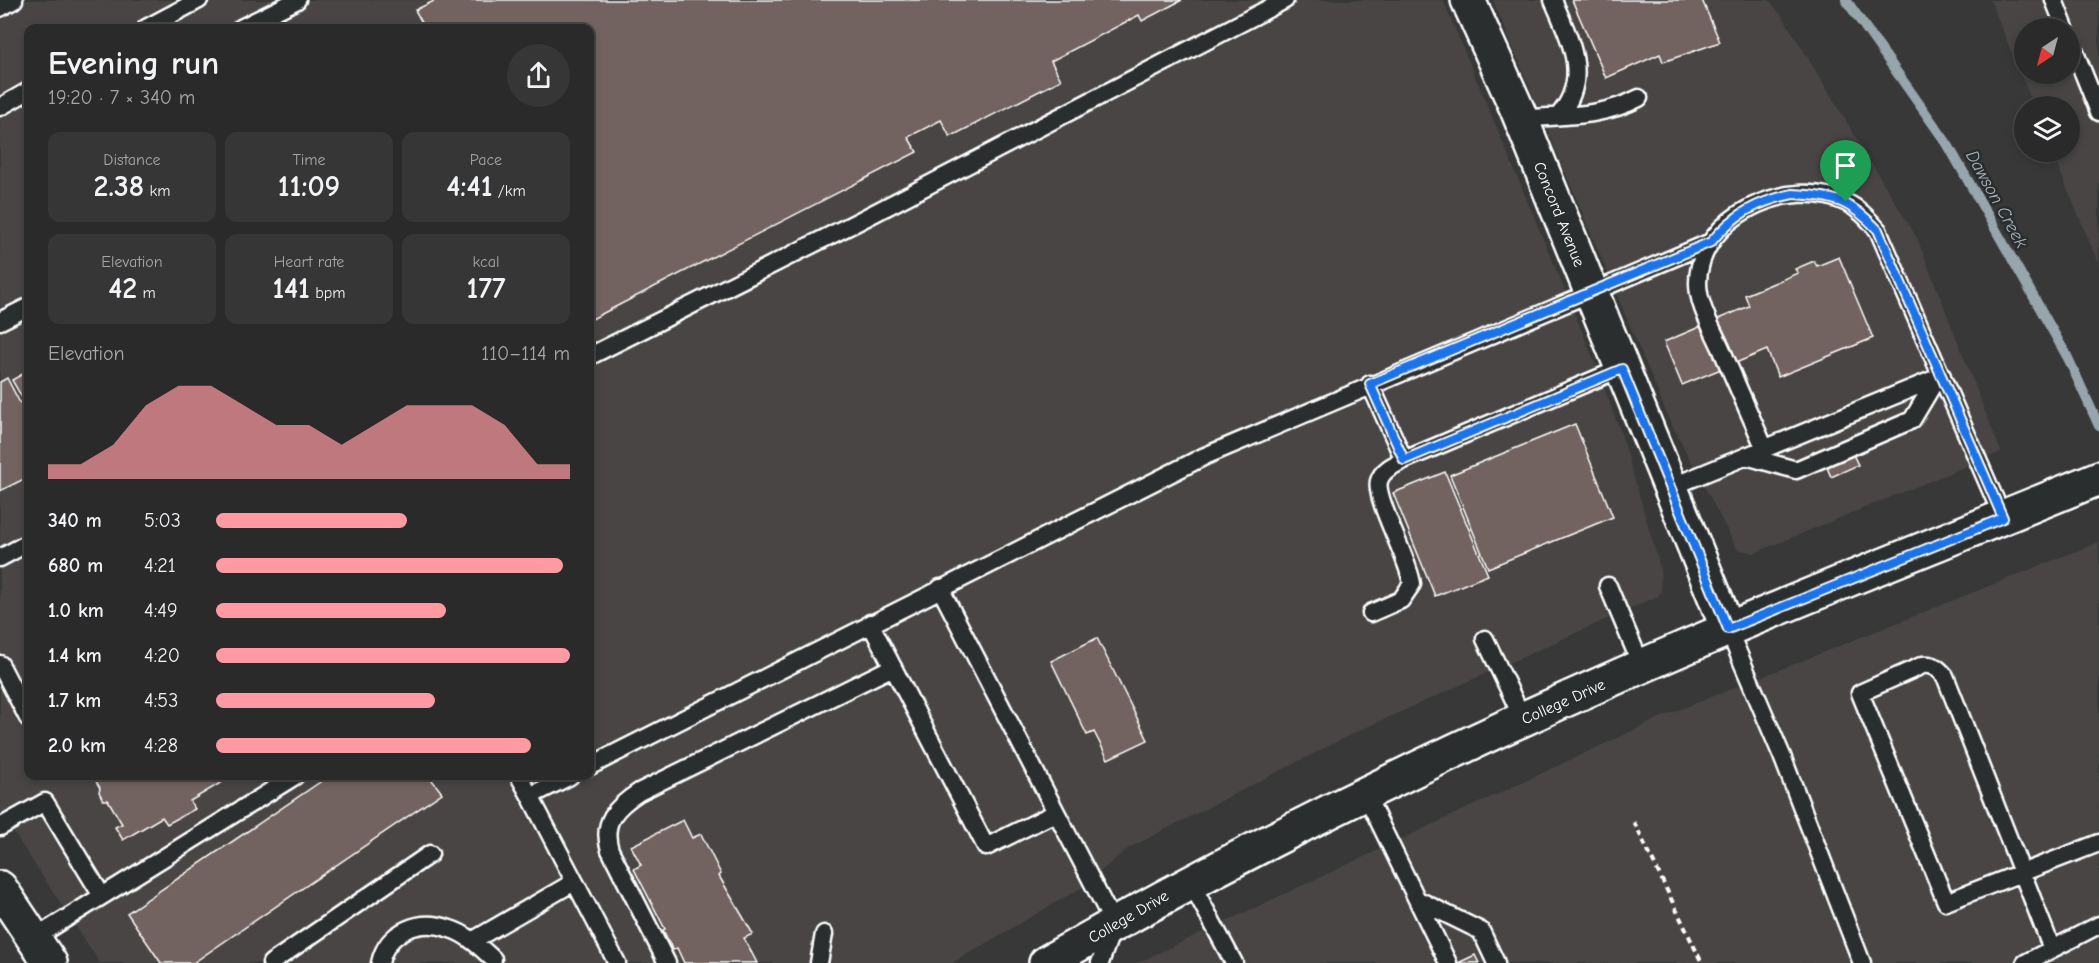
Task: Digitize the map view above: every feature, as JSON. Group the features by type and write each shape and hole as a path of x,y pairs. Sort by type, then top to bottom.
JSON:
{"street":[{"name":"Concord Avenue","path":"1468,0 1521,119 1728,629"},
{"name":"College Drive","path":"1046,963 1190,881 1365,793 1523,719 1728,629 2099,478"},
{"path":"3,899 42,951"}],"lane":[{"path":"0,8 15,0"},
{"path":"154,24 199,0"},
{"path":"249,24 297,0"},
{"path":"594,354 859,221 1285,0"},
{"path":"1553,0 1570,42 1576,78 1574,94 1559,115"},
{"path":"2054,0 2061,18"},
{"path":"2080,65 2099,112"},
{"path":"0,107 24,93"},
{"path":"1521,119 1599,114 1639,98"},
{"path":"1764,449 1700,300 1699,271 1711,242 1735,216 1770,199 1793,194 1822,195 1846,202 1862,212 1878,230 1939,377 2003,518"},
{"path":"594,764 1205,456 1370,384 1711,242"},
{"path":"0,321 24,309"},
{"path":"1371,613 1401,600 1412,584 1406,558 1378,488 1385,471 1404,460 1622,369"},
{"path":"1671,487 1939,377"},
{"path":"1746,456 1796,470 1912,420 1939,377"},
{"path":"1370,384 1404,460"},
{"path":"0,558 24,545"},
{"path":"1608,586 1642,667"},
{"path":"940,588 1114,924 1100,963"},
{"path":"870,623 986,847 1055,813"},
{"path":"1728,629 1782,756 1862,963"},
{"path":"1485,639 1523,719"},
{"path":"0,664 24,710"},
{"path":"2052,949 2021,873 1945,676 1939,668 1931,664 1923,665 1860,693 1946,903 2021,873 2099,843"},
{"path":"667,963 610,850 606,838 607,827 615,810 639,792 893,667"},
{"path":"42,951 102,896 289,780"},
{"path":"521,780 616,963"},
{"path":"530,796 562,780"},
{"path":"1365,793 1448,963"},
{"path":"0,827 45,802 102,896"},
{"path":"272,963 430,854"},
{"path":"1190,881 1234,963"},
{"path":"472,941 574,882"},
{"path":"1418,900 1481,931 1496,963"},
{"path":"380,963 390,941 410,927 429,924 451,929 472,941 493,959"},
{"path":"2025,963 2099,925"},
{"path":"819,963 824,934"}],"path":[{"path":"1634,822 1702,963"}],"shaded area":[{"path":"0,0 1443,0 1592,355 1623,439 1660,567 1661,592 1658,596 1356,732 1127,849 1081,888 952,963 100,963 0,812"},
{"path":"1493,0 1769,0 1783,17 1917,238 2001,452 1754,553 1737,549 1669,419"},
{"path":"1990,0 2099,0 2099,265 2056,162 2080,162 2080,96 2030,96 2025,84 2080,84 2080,18 2014,18 2014,58"},
{"path":"2099,542 2099,963 1137,963 1664,716"}],"building":[{"path":"436,0 1182,0 1142,21 1139,15 1051,61 1061,80 950,137 941,120 908,137 917,152 594,318 594,24 423,24 415,10"},
{"path":"1572,0 1702,0 1720,42 1663,62 1660,54 1606,78"},
{"path":"1839,257 1873,338 1778,377 1767,350 1682,385 1664,342 1749,306 1745,295 1798,273 1795,269 1814,261 1817,266"},
{"path":"24,373 24,401 12,380"},
{"path":"7,378 20,403 24,401 24,479 0,491 0,382"},
{"path":"1575,424 1613,517 1488,568 1450,475"},
{"path":"1850,448 1858,465 1831,477 1824,460"},
{"path":"1445,472 1488,575 1435,596 1393,493"},
{"path":"1097,638 1148,740 1108,759 1094,732 1087,735 1051,661"},
{"path":"95,780 224,781 190,801 195,809 167,824 162,817 123,840 115,827 122,824 108,800 103,800 99,792 100,788"},
{"path":"323,780 432,780 442,793 193,963 161,963 127,913"},
{"path":"683,820 692,838 701,834 721,874 719,876 753,934 744,938 757,963 684,963 677,948 673,950 663,930 665,929 634,869 641,865 631,846"},
{"path":"1475,955 1479,963 1458,963"}],"waterway":[{"name":"Dawson Creek","path":"1846,0 1948,145 2068,358 2099,426"}],"route":[{"path":"1793,194 1822,195 1846,202 1862,212 1878,230 1887,248 2003,518 1728,629 1622,369 1404,460 1370,384 1711,242 1735,216 1770,199 1793,194"}]}
